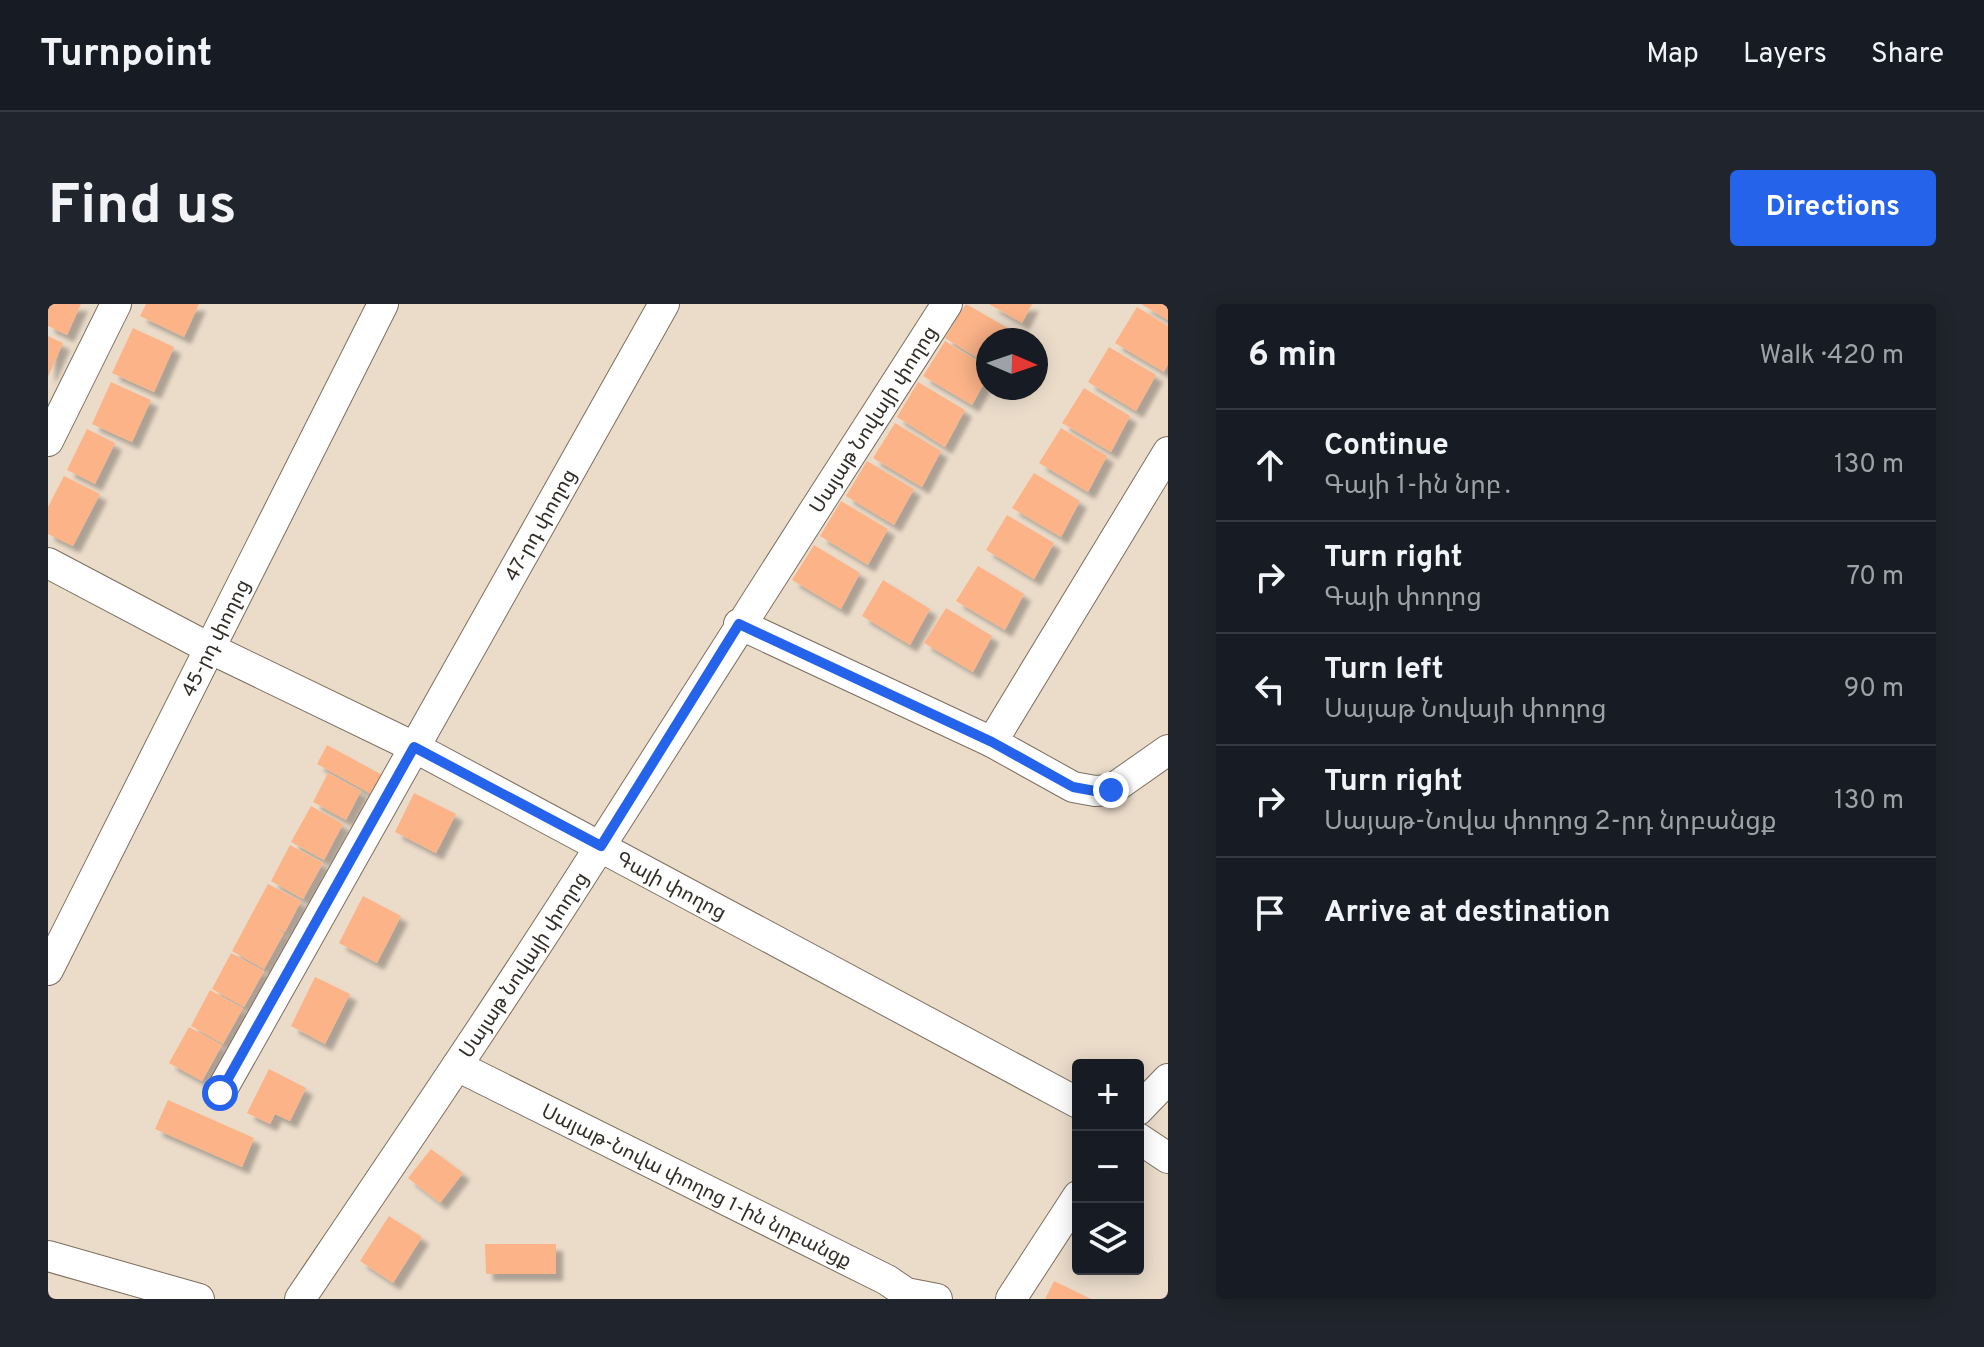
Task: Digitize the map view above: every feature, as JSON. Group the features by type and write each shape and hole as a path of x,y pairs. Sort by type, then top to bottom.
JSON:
{"street":[{"path":"48,441 116,304"},
{"name":"45-րդ փողոց","path":"48,970 383,304"},
{"name":"47-րդ փողոց","path":"220,1093 664,304"},
{"name":"Սայաթ Նովայի փողոց","path":"300,1299 601,846 739,624 947,304"},
{"path":"992,742 1168,452"},
{"name":"Գայի փողոց","path":"48,563 209,648 414,747 1072,1100"},
{"path":"739,624 992,742 1073,787 1111,790 1168,750"},
{"name":"Սայաթ-Նովա փողոց 1-ին նրբանցք","path":"457,1066 887,1280 905,1296 937,1299"},
{"path":"1144,1104 1168,1079"},
{"path":"1144,1142 1168,1158"},
{"path":"1011,1299 1073,1203"},
{"path":"48,1256 199,1299"}],"building":[{"path":"48,304 81,304 67,335 48,326"},
{"path":"146,304 199,304 184,337 140,316"},
{"path":"966,304 1008,328 976,328 976,357 945,338"},
{"path":"989,304 1032,304 1022,323"},
{"path":"1141,304 1168,304 1168,320"},
{"path":"1137,307 1168,326 1168,364 1164,372 1115,343"},
{"path":"133,328 174,347 154,392 112,373"},
{"path":"48,336 63,343 48,377"},
{"path":"945,341 976,360 976,398 972,405 923,376"},
{"path":"1109,347 1156,375 1136,411 1088,382"},
{"path":"111,382 151,400 132,442 92,424"},
{"path":"918,382 965,410 945,447 897,417"},
{"path":"1084,388 1130,416 1111,452 1062,423"},
{"path":"895,423 941,451 922,487 873,458"},
{"path":"1061,428 1107,456 1088,492 1039,463"},
{"path":"87,429 115,443 95,484 67,470"},
{"path":"867,461 914,489 894,525 846,496"},
{"path":"1034,473 1080,501 1061,537 1012,508"},
{"path":"64,476 100,494 73,546 48,534 48,507"},
{"path":"841,501 888,529 868,565 820,536"},
{"path":"1007,515 1054,543 1034,579 986,550"},
{"path":"814,545 860,573 841,609 792,580"},
{"path":"978,566 1024,594 1005,630 956,601"},
{"path":"883,580 930,609 910,645 862,616"},
{"path":"946,608 992,636 973,672 924,643"},
{"path":"327,745 386,777 375,796 317,764"},
{"path":"328,773 361,791 346,820 313,802"},
{"path":"414,793 456,814 436,853 395,832"},
{"path":"311,806 343,824 324,860 291,842"},
{"path":"290,845 323,863 303,899 271,881"},
{"path":"268,884 301,901 285,932 275,926 284,933 264,969 232,951"},
{"path":"363,896 401,916 377,963 339,943"},
{"path":"231,953 264,971 244,1007 212,989"},
{"path":"315,977 350,994 325,1044 291,1026"},
{"path":"210,990 243,1008 223,1044 191,1026"},
{"path":"189,1027 222,1045 202,1081 169,1063"},
{"path":"269,1069 306,1088 290,1121 275,1114 270,1124 247,1113"},
{"path":"168,1100 254,1138 242,1167 155,1129"},
{"path":"431,1149 463,1173 440,1203 408,1178"},
{"path":"389,1216 422,1237 393,1283 360,1261"},
{"path":"485,1244 556,1244 556,1274 486,1274"},
{"path":"1054,1281 1091,1299 1045,1299"}],"route":[{"path":"220,1093 414,747 601,846 739,624 992,742 1073,787 1111,790"}]}
